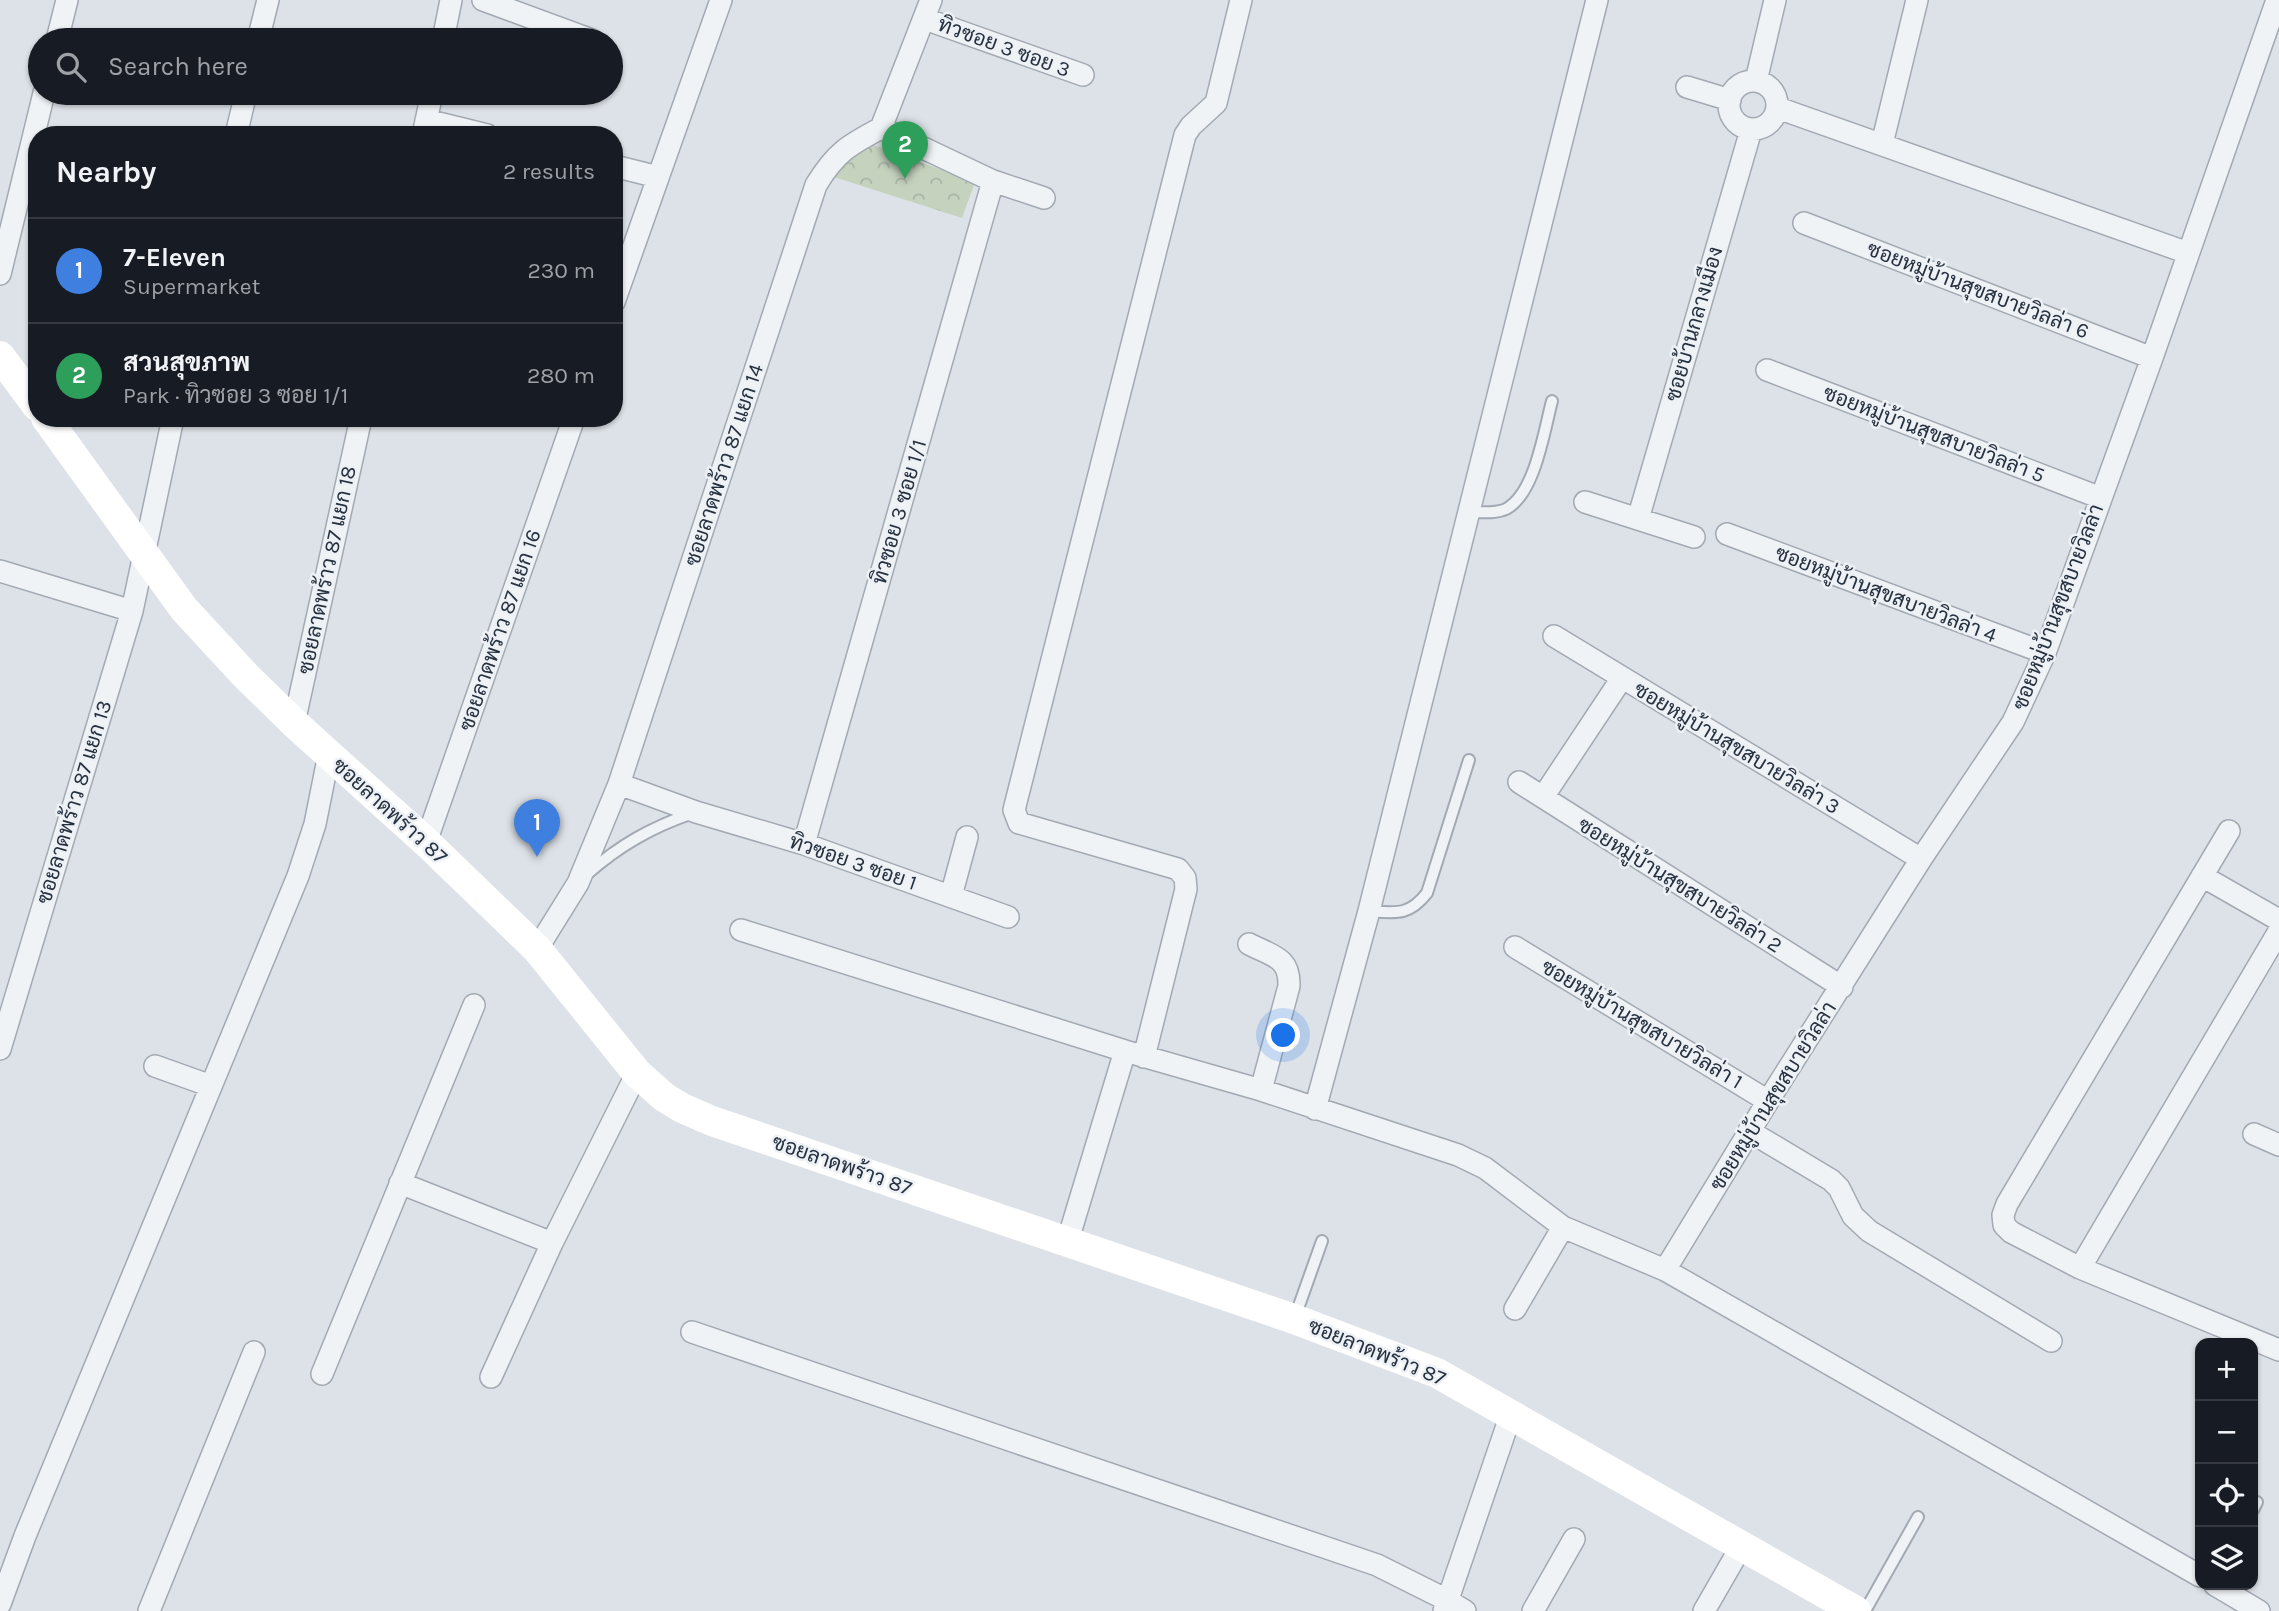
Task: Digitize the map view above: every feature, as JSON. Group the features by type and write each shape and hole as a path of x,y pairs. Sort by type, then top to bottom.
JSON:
{"street":[{"path":"60,28 67,0"},
{"path":"261,28 268,0"},
{"path":"446,28 452,0"},
{"path":"483,0 559,28"},
{"path":"623,276 721,0"},
{"path":"1067,1243 1134,1054 1185,889 1185,878 1178,869 1019,823 1014,810 1185,135 1216,103 1241,0"},
{"path":"1315,1110 1369,911 1597,0"},
{"path":"1756,81 1775,0"},
{"path":"1882,144 1917,0"},
{"name":"ซอยหมู่บ้านสุขสบายวิลล่า","path":"1665,1270 1749,1131 1921,859 2012,722 2045,653 2277,0"},
{"path":"928,10 881,128 993,181 1044,198"},
{"name":"ทิวซอย 3 ซอย 3","path":"928,10 1083,75"},
{"path":"1756,81 1772,90 1777,98 1778,108 1769,124 1751,130 1741,127 1733,120 1729,110 1730,100 1739,85 1756,81"},
{"path":"1688,87 1730,100"},
{"path":"36,126 41,105"},
{"path":"238,126 243,105"},
{"path":"425,126 430,105"},
{"path":"1778,108 2188,253"},
{"name":"ซอยลาดพร้าว 87 แยก 14","path":"537,950 578,883 619,784 816,185 829,164 847,147 881,128"},
{"name":"ซอยบ้านกลางเมือง","path":"1637,519 1751,130"},
{"path":"0,274 28,159"},
{"path":"623,168 658,177"},
{"name":"ทิวซอย 3 ซอย 1/1","path":"804,844 993,181"},
{"name":"ซอยหมู่บ้านสุขสบายวิลล่า 6","path":"1804,223 2152,358"},
{"path":"2,368 28,396"},
{"name":"ซอยหมู่บ้านสุขสบายวิลล่า 5","path":"1767,370 2101,498"},
{"name":"ซอยลาดพร้าว 87","path":"53,427 184,609 294,723 426,842 537,950 637,1073 664,1097 712,1121 1294,1319 1437,1373 1856,1611"},
{"name":"ซอยลาดพร้าว 87 แยก 13","path":"0,1049 132,611 171,427"},
{"name":"ซอยลาดพร้าว 87 แยก 18","path":"294,723 358,427"},
{"name":"ซอยลาดพร้าว 87 แยก 16","path":"426,842 571,427"},
{"path":"1585,502 1694,537"},
{"name":"ซอยหมู่บ้านสุขสบายวิลล่า 4","path":"1727,534 2045,653"},
{"path":"0,570 132,611"},
{"name":"ซอยหมู่บ้านสุขสบายวิลล่า 3","path":"1554,636 1921,859"},
{"path":"1543,797 1622,678"},
{"path":"0,1604 25,1536 298,876 315,824 329,754"},
{"name":"ซอยหมู่บ้านสุขสบายวิลล่า 2","path":"1519,782 1842,987"},
{"name":"ทิวซอย 3 ซอย 1","path":"619,784 696,812 804,844 1008,917"},
{"path":"2228,831 2007,1204 2003,1215 2004,1225 2011,1232 2080,1268 2279,1350"},
{"path":"951,896 967,837"},
{"path":"2202,876 2279,920"},
{"path":"741,930 1134,1054 1261,1090 1315,1110 1429,1144 1485,1168 1563,1227 1665,1270 2195,1573"},
{"path":"2080,1268 2279,931"},
{"path":"1249,944 1280,960 1288,967 1290,976 1261,1090"},
{"name":"ซอยหมู่บ้านสุขสบายวิลล่า 1","path":"1516,947 1768,1101"},
{"path":"322,1374 474,1005"},
{"path":"155,1066 211,1086"},
{"path":"491,1377 552,1243 637,1073"},
{"path":"1749,1131 1831,1180 1839,1188 1853,1216 1869,1231 2051,1340"},
{"path":"2254,1134 2279,1145"},
{"path":"400,1183 552,1243"},
{"path":"1516,1309 1563,1227"},
{"path":"692,1332 1377,1565 1452,1607 1511,1414"},
{"path":"149,1611 254,1352"},
{"path":"1533,1611 1574,1539"},
{"path":"1704,1611 1742,1545"},
{"path":"2223,1590 2259,1611"}],"lane":[{"path":"1468,512 1505,509 1520,498 1529,482 1552,401"},
{"path":"1369,911 1409,910 1427,893 1469,760"},
{"path":"578,883 610,854 631,840 658,825 696,812"},
{"path":"1294,1319 1322,1241"},
{"path":"1865,1611 1918,1517"}],"green space":[{"path":"868,143 975,182 962,218 834,177 842,161"}],"place":[{"name":"สวนสุขภาพ","path":"905,179"},
{"name":"7-Eleven","path":"537,857"}]}
